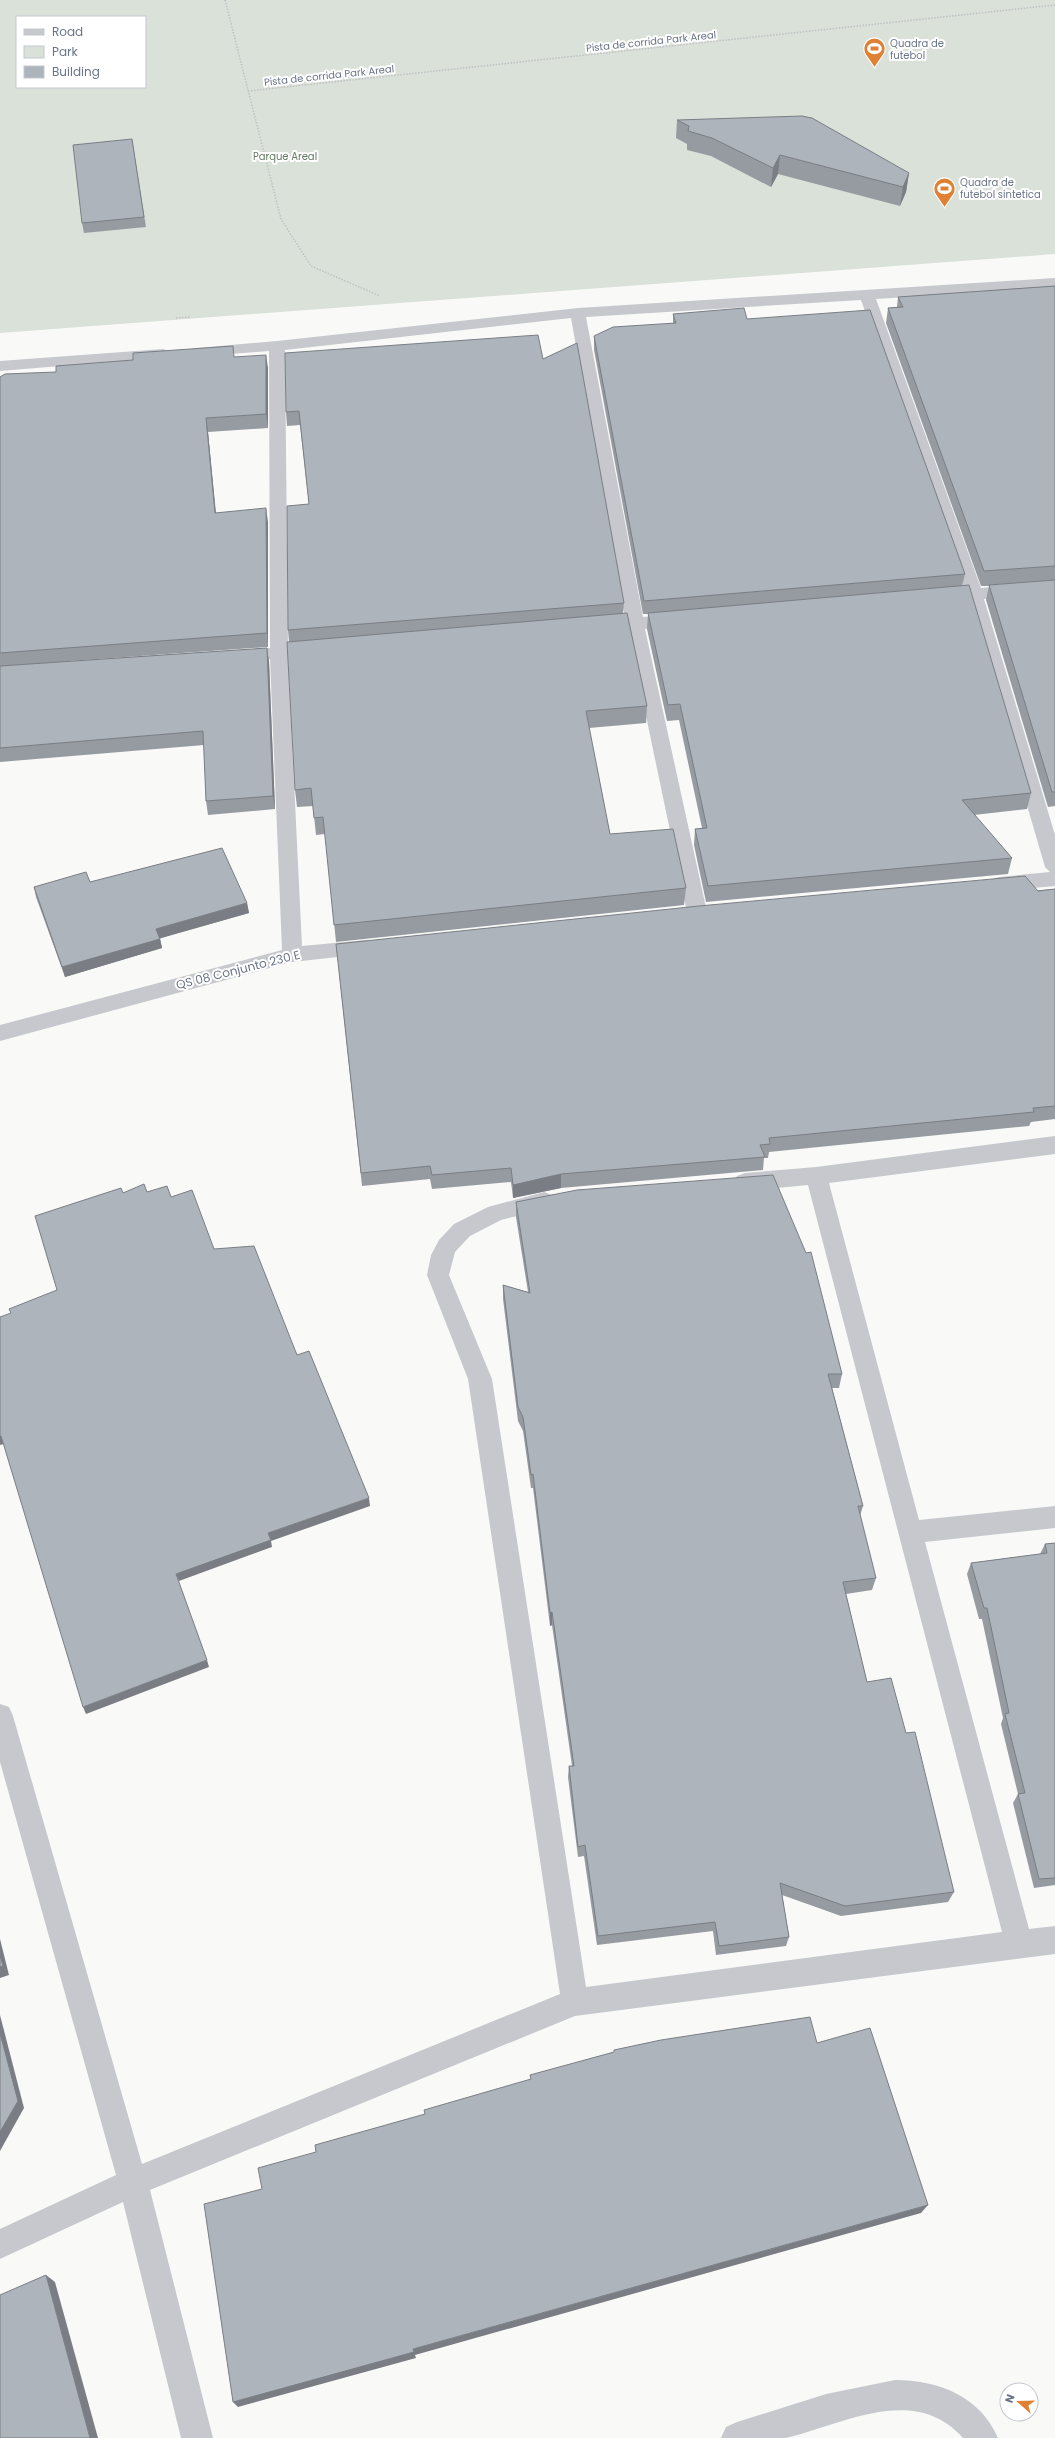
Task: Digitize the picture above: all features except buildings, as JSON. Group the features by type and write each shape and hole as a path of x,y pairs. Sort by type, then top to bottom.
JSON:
{"street":[{"path":"0,366 277,346 578,313 1055,283"},
{"path":"867,295 974,594 1055,867"},
{"path":"578,313 635,624 697,912"},
{"path":"277,346 279,653 292,955"},
{"path":"927,598 1055,587"},
{"path":"580,628 690,619"},
{"path":"223,658 334,649"},
{"path":"984,885 1055,879"},
{"name":"QS 08 Conjunto 230 E","path":"0,1033 292,955 387,945"},
{"path":"723,1184 816,1176 1055,1145"},
{"path":"816,1176 912,1532 1019,1943"},
{"path":"567,1197 524,1205 472,1224 452,1238 441,1258 438,1275 480,1379 575,2002"},
{"path":"912,1532 1055,1517"},
{"path":"0,1716 133,2182 196,2438"},
{"path":"0,2244 133,2182 575,2002 1019,1943 1055,1940"},
{"path":"737,2438 865,2399 915,2395 940,2402 963,2414 982,2438"}],"path":[{"name":"Pista de corrida Park Areal","path":"225,0 281,219 311,266 381,297"},
{"name":"Pista de corrida Park Areal","path":"248,90 1055,5"}],"green space":[{"name":"Parque Areal","path":"0,0 1055,0 1055,254 0,333"}],"place":[{"name":"Quadra de futebol","path":"874,68"},
{"name":"Quadra de futebol sintetica","path":"945,208"}]}
